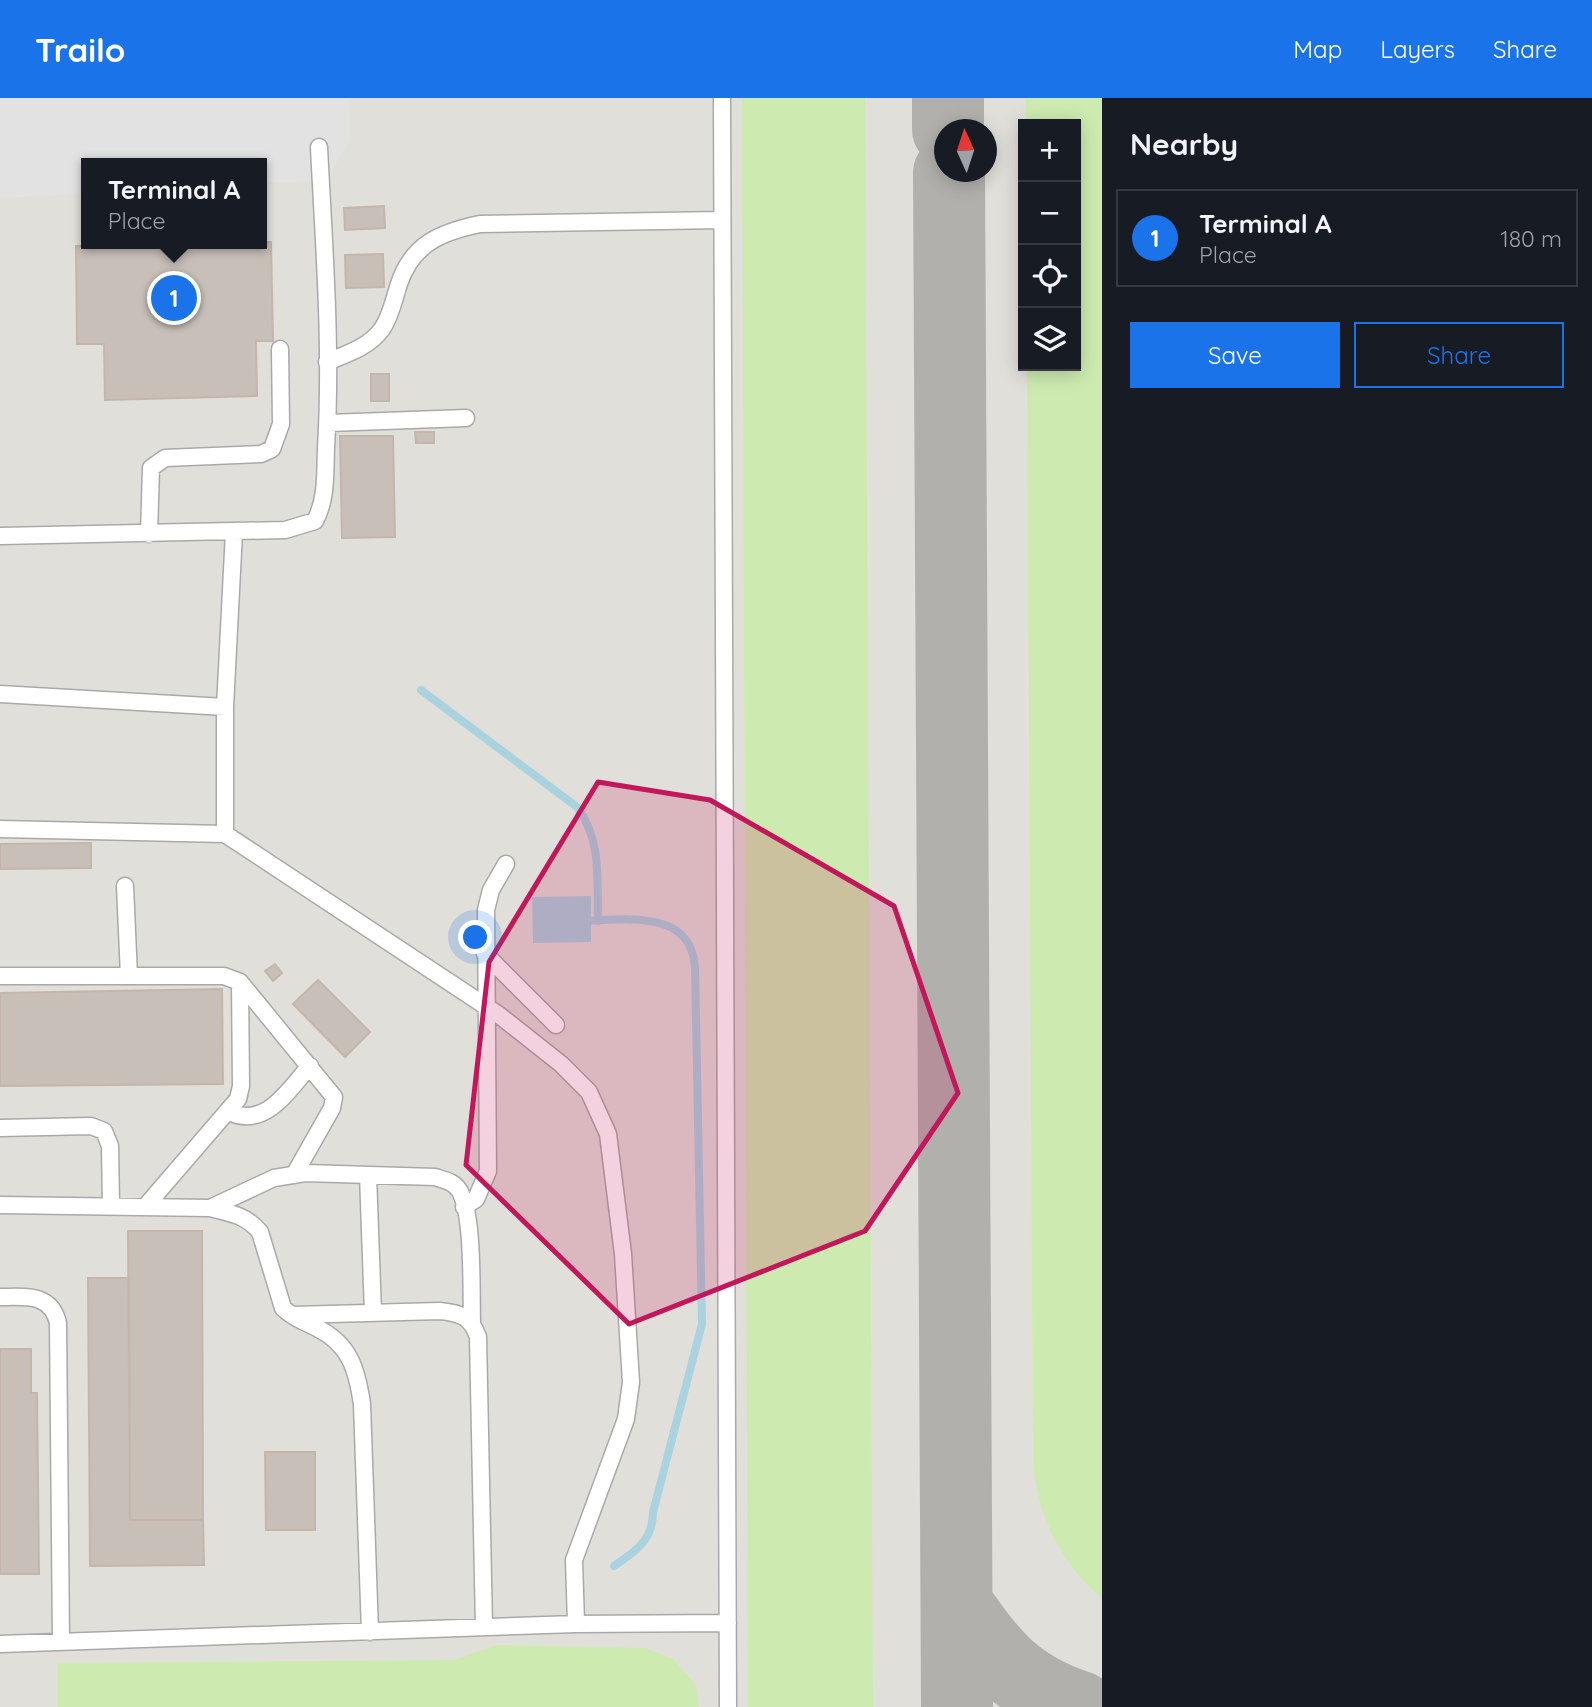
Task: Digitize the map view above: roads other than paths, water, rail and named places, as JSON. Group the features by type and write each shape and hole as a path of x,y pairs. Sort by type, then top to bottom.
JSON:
{"lane":[{"path":"722,98 728,1707"},
{"path":"0,536 285,530 315,521 322,508 328,423 319,147"},
{"path":"327,362 368,343 381,330 389,316 406,265 432,237 450,230 480,224 722,220"},
{"path":"149,534 151,468 157,461 165,458 261,454 272,449 281,424 279,349"},
{"path":"328,423 466,418"},
{"path":"225,834 225,707 234,532"},
{"path":"0,694 225,707"},
{"path":"0,829 225,834 487,1008 561,1064 589,1092 608,1134 623,1254 631,1382 626,1419 574,1560 576,1624"},
{"path":"464,1207 476,1199 488,1171 486,910 491,890 506,864"},
{"path":"125,886 128,976"},
{"path":"485,954 556,1025"},
{"path":"0,976 224,976 240,982 332,1091 334,1103 294,1175"},
{"path":"145,1207 238,1099 241,1086 240,982"},
{"path":"229,1112 250,1117 268,1111 310,1066"},
{"path":"0,1128 91,1126 104,1131 110,1146 111,1206"},
{"path":"210,1208 274,1178 294,1175 435,1177 451,1182 458,1189 468,1225 472,1322 478,1338 484,1627"},
{"path":"368,1175 373,1313"},
{"path":"0,1205 210,1208 241,1215 260,1232 278,1299 291,1315 330,1335 347,1351 358,1371 362,1404 370,1632"},
{"path":"0,1297 42,1299 55,1311 58,1323 61,1642"},
{"path":"291,1315 440,1311 459,1313 472,1322"},
{"path":"0,1644 576,1624 728,1623"}],"water":[{"path":"591,896 591,942 533,943 532,897"}],"waterway":[{"path":"421,690 577,807 591,833 594,847 598,876 598,921"},
{"path":"582,921 635,920 669,926 682,935 691,948 695,967 702,1324 650,1530 642,1544 614,1566"}],"place":[{"name":"Terminal A","path":"174,298"}]}
